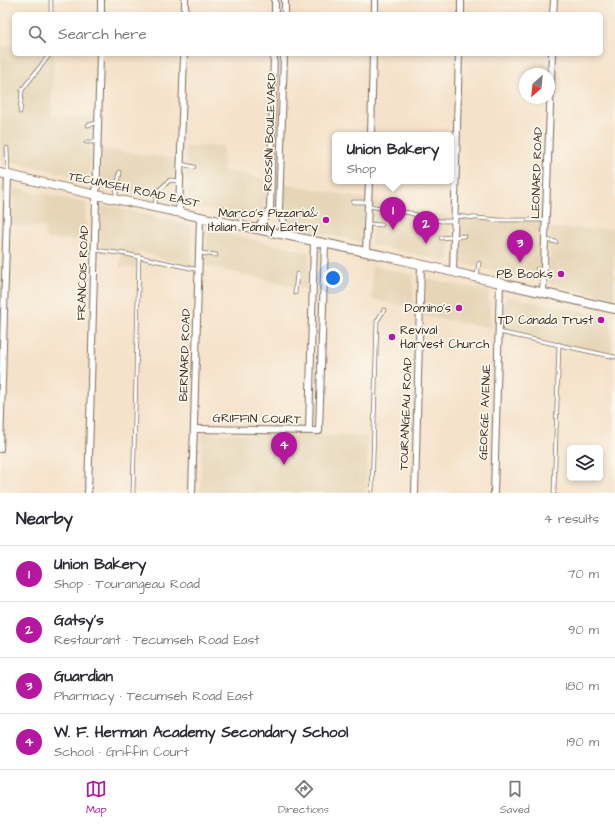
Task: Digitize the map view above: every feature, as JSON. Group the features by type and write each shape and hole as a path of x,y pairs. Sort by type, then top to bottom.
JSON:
{"main road":[{"name":"TECUMSEH ROAD EAST","path":"4,174 421,264 476,278 615,309"}],"street":[{"path":"101,0 101,12"},
{"path":"185,0 185,12"},
{"path":"275,0 275,12"},
{"path":"285,0 285,12"},
{"path":"374,12 375,0"},
{"path":"461,0 461,12"},
{"path":"553,12 554,0"},
{"name":"FRANCOIS ROAD","path":"88,493 100,56"},
{"path":"178,212 184,56"},
{"name":"ROSSINI BOULEVARD","path":"270,210 274,56"},
{"name":"ROSSINI BOULEVARD","path":"284,56 279,210 289,236"},
{"path":"371,132 374,56"},
{"path":"453,272 460,56"},
{"name":"LEONARD ROAD","path":"543,292 541,270 546,231 552,56"},
{"path":"0,449 4,174"},
{"path":"366,252 370,184"},
{"path":"257,229 270,210 279,210"},
{"name":"BERNARD ROAD","path":"192,493 200,217"},
{"path":"309,430 314,241"},
{"path":"312,300 323,300 324,243"},
{"name":"TOURANGEAU ROAD","path":"415,493 421,264"},
{"name":"GEORGE AVENUE","path":"494,493 500,283"},
{"name":"GRIFFIN COURT","path":"194,428 319,431 323,300"}],"lane":[{"path":"51,0 51,12"},
{"path":"20,112 22,90 48,56"},
{"path":"88,125 98,123"},
{"path":"86,142 97,142"},
{"path":"4,174 7,148"},
{"path":"180,164 194,167"},
{"path":"116,199 120,172"},
{"path":"154,207 158,192 170,180 180,181"},
{"path":"353,202 369,204 441,221 454,219 546,220"},
{"path":"221,221 222,207"},
{"path":"241,226 242,212"},
{"path":"367,224 382,225"},
{"path":"538,231 546,231"},
{"path":"441,238 464,236"},
{"path":"545,240 556,242"},
{"path":"95,250 139,256 198,270"},
{"path":"199,253 216,256"},
{"path":"133,493 139,256"},
{"path":"476,278 479,263"},
{"path":"295,293 297,274"},
{"path":"372,493 377,321 384,310"},
{"path":"498,332 615,356"},
{"path":"554,493 558,344"}],"shaded area":[{"path":"0,46 12,46 12,56 54,56 51,116 92,117 89,179 0,160"},
{"path":"186,146 223,146 224,170 267,180 265,222 185,204"},
{"path":"101,149 177,159 175,200 101,185"},
{"path":"282,183 365,199 364,243 287,225 282,213"},
{"path":"15,188 86,203 85,240 46,239 44,227 12,225"},
{"path":"373,201 451,217 449,262 371,244"},
{"path":"101,206 114,207 191,226 192,267 140,252 139,268 120,267 120,253 100,252"},
{"path":"460,218 543,221 541,282 459,263"},
{"path":"550,228 615,229 615,299 549,284"},
{"path":"208,230 309,252 308,290 205,266"},
{"path":"372,266 413,275 413,308 372,299"},
{"path":"427,279 489,291 490,328 424,316"},
{"path":"506,296 611,318 612,356 502,333"},
{"path":"202,433 368,437 366,493 200,493"}],"place":[{"name":"Marco's Pizzaria& Italian Family Eatery","path":"326,220"},
{"name":"Union Bakery","path":"393,230"},
{"name":"Gatsy's","path":"426,244"},
{"name":"Guardian","path":"520,263"},
{"name":"PB Books","path":"561,274"},
{"name":"Domino's","path":"459,308"},
{"name":"TD Canada Trust","path":"601,320"},
{"name":"Revival Harvest Church","path":"392,337"},
{"name":"W. F. Herman Academy Secondary School","path":"284,465"}]}
